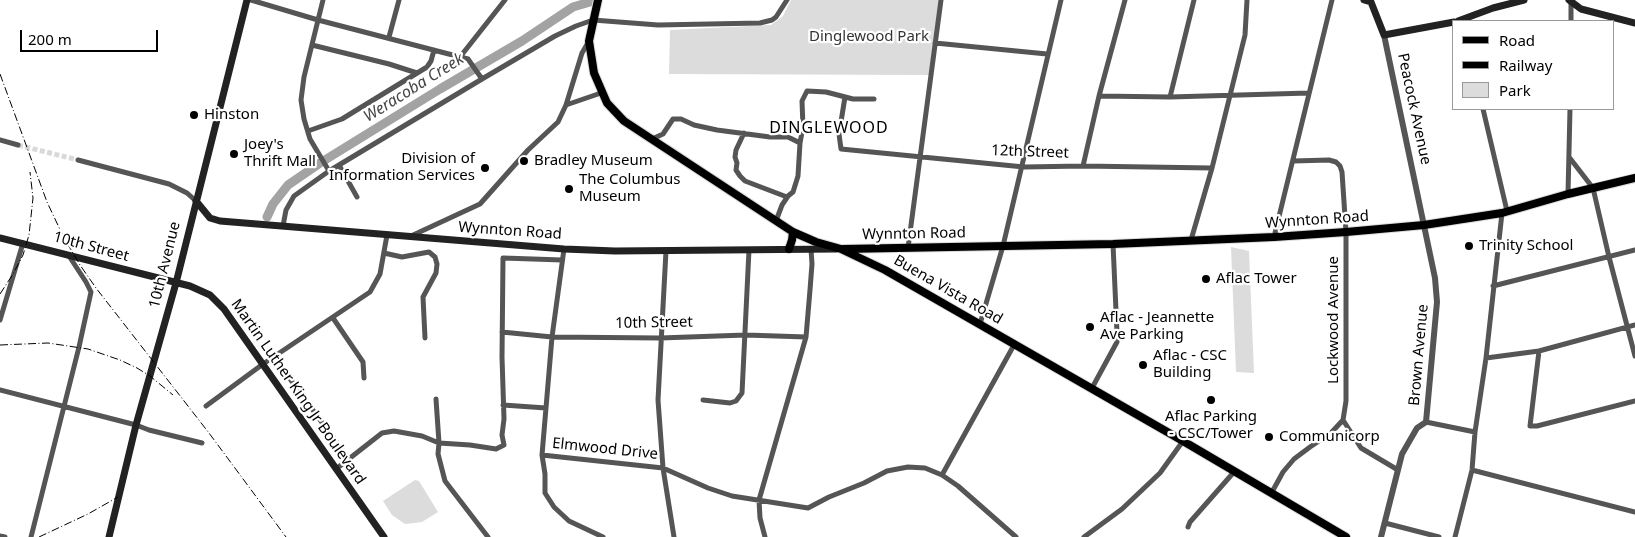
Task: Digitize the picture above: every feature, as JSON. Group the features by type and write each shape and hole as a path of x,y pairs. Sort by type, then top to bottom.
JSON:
{"main road":[{"name":"10th Avenue","path":"109,537 136,425 176,284 247,0"},
{"name":"Buena Vista Road","path":"598,0 589,41 594,73 607,103 624,122 793,232 816,242 841,249 886,270 1234,472 1272,492 1346,537"},
{"name":"Peacock Avenue","path":"1369,0 1384,35"},
{"path":"1469,19 1493,8 1524,0"},
{"path":"1571,0 1581,9 1635,23"},
{"path":"1384,35 1452,22"},
{"name":"Wynnton Road","path":"196,201 210,218 220,221 564,249 666,251 908,248 1113,244 1274,237 1424,225 1504,212 1635,178"},
{"path":"789,249 793,232"},
{"name":"10th Street","path":"0,238 176,284"},
{"name":"Martin Luther King Jr Boulevard","path":"176,284 190,286 210,295 224,309 384,537"}],"street":[{"path":"251,0 318,20 468,59 482,79"},
{"path":"324,0 304,77 301,100 308,131 329,171"},
{"path":"389,37 399,0"},
{"path":"460,57 505,0"},
{"path":"283,226 286,210 294,196 329,171 555,36 576,26 593,20 658,25 760,23 776,17 787,0"},
{"path":"908,248 941,0"},
{"path":"980,324 1022,166 1061,0"},
{"path":"1084,166 1099,96 1125,0"},
{"path":"1170,97 1194,0"},
{"path":"1191,240 1212,168 1245,35 1247,0"},
{"path":"1274,237 1332,0"},
{"path":"1571,0 1571,20"},
{"name":"Peacock Avenue","path":"1384,35 1424,225"},
{"path":"409,237 480,204 528,150 558,122 566,104 582,53 589,41"},
{"path":"935,43 1047,54"},
{"path":"312,45 417,73"},
{"path":"308,131 342,119 417,73 431,61 434,50"},
{"path":"776,220 787,197 793,192 798,176 803,127 802,101 807,91 874,99"},
{"path":"566,104 601,92"},
{"path":"1099,96 1170,97 1309,93"},
{"name":"12th Street","path":"845,97 839,134 841,149 1022,166 1212,168"},
{"path":"1455,537 1472,470 1493,286 1504,212 1483,110"},
{"path":"1568,194 1570,110"},
{"path":"652,139 663,134 673,118 717,130 770,137 788,137 800,143"},
{"path":"744,133 736,150 735,157 737,163 736,170 740,176 745,181 787,197"},
{"path":"0,140 18,145"},
{"path":"1569,158 1593,188 1635,356"},
{"path":"78,160 169,184 187,193 196,201"},
{"name":"Lockwood Avenue","path":"1293,161 1329,160 1336,162 1342,172 1346,232 1346,401 1343,420"},
{"path":"339,165 358,197"},
{"name":"Brown Avenue","path":"1382,537 1402,454 1417,428 1426,422 1437,302 1435,278 1424,225"},
{"path":"206,406 263,364 370,292 380,274 387,235"},
{"path":"0,320 22,243"},
{"path":"1092,388 1116,342 1113,244"},
{"path":"564,249 552,336 542,455 545,493 554,507 569,521 603,537"},
{"path":"765,537 760,518 759,500 806,337 812,264 810,249"},
{"path":"703,400 730,403 738,399 742,393 749,250"},
{"path":"1493,286 1635,250"},
{"path":"666,251 658,400 662,468 674,537"},
{"path":"384,253 402,257 429,252 435,257 437,264 436,273 423,297 425,338"},
{"path":"31,537 91,292 69,256"},
{"name":"Wynnton Road","path":"502,332 503,258 562,260"},
{"path":"333,318 363,362 364,378"},
{"path":"1486,358 1539,351 1635,325"},
{"path":"336,469 382,434 394,431 422,436 439,443 496,449 504,445 502,332"},
{"name":"10th Street","path":"502,332 552,336 660,338 746,335 806,337"},
{"path":"942,475 1014,345"},
{"path":"1539,351 1530,426 1537,426 1635,401"},
{"path":"274,357 348,458"},
{"path":"0,390 202,443"},
{"path":"436,399 438,454 445,481 488,537"},
{"path":"503,406 546,408"},
{"path":"1272,492 1283,472 1294,459 1331,433 1343,420 1361,448 1398,470"},
{"path":"1426,422 1475,432"},
{"path":"1084,537 1122,509 1160,473 1183,441"},
{"name":"Elmwood Drive","path":"542,455 662,468 732,496 808,508 887,471 908,467 925,468 942,475 958,486 1016,537"},
{"path":"1472,470 1635,512"},
{"path":"1188,528 1190,522 1234,472"},
{"path":"1385,523 1439,537"},
{"path":"0,536 5,537"}],"green space":[{"name":"Dinglewood Park","path":"791,0 939,0 929,75 669,74 670,30 771,25 783,16"},
{"path":"1231,247 1249,251 1254,373 1236,372"},
{"path":"415,480 419,481 438,512 422,522 405,524 392,515 383,501"}],"waterway":[{"name":"Weracoba Creek","path":"267,217 273,204 288,185 320,163 522,41 573,7 590,2"}],"tunnel":[{"path":"18,145 78,160"}],"railway":[{"path":"0,74 47,202 64,238 80,265 286,537"},
{"path":"0,294 23,255 29,235 33,198 30,172"},
{"path":"0,345 48,343 88,349 137,368 173,395"},
{"path":"39,537 88,514 118,497"}],"place":[{"name":"Hinston","path":"194,115"},
{"name":"Joey's Thrift Mall","path":"234,154"},
{"name":"Bradley Museum","path":"524,161"},
{"name":"Division of Information Services","path":"485,168"},
{"name":"The Columbus Museum","path":"569,189"},
{"name":"Trinity School","path":"1469,246"},
{"name":"Aflac Tower","path":"1206,279"},
{"name":"Aflac - Jeannette Ave Parking","path":"1090,327"},
{"name":"Aflac - CSC Building","path":"1143,365"},
{"name":"Aflac Parking - CSC/Tower","path":"1211,400"},
{"name":"Communicorp","path":"1269,437"}],"district":[{"name":"DINGLEWOOD","path":"829,128"}]}
